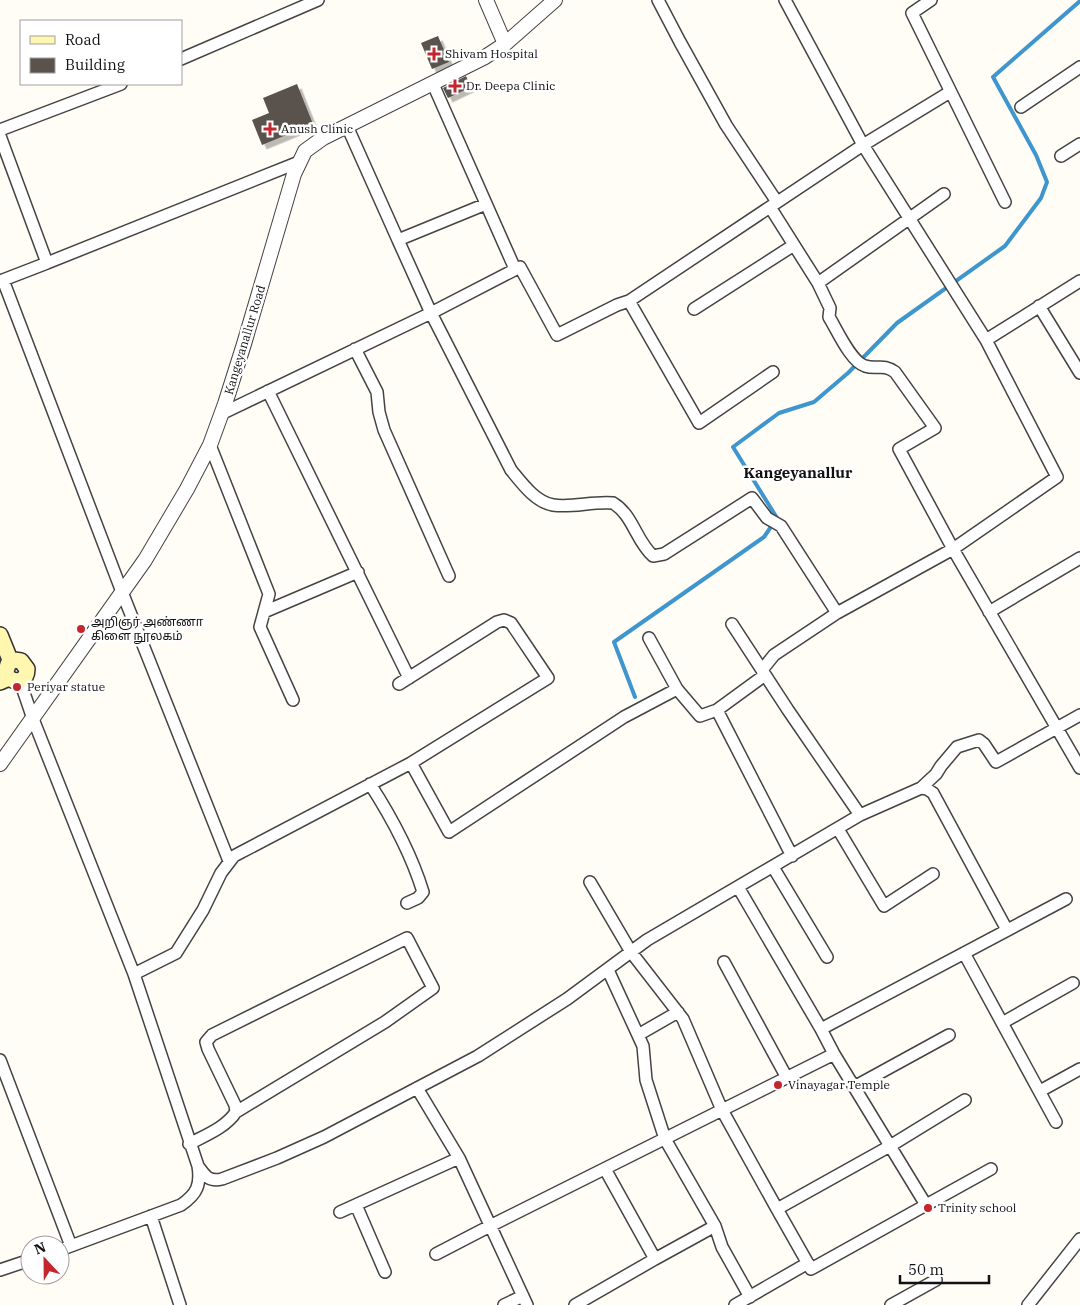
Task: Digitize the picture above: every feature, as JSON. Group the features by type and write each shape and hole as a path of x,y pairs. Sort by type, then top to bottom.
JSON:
{"main road":[{"path":"0,635 8,675"}],"street":[{"path":"182,58 318,0"},
{"path":"486,0 505,44"},
{"name":"Kangeyanallur Road","path":"0,764 145,560 188,489 210,445 244,344 294,174 306,151 347,126 485,58 505,44 555,0"},
{"path":"658,0 726,125 774,205 794,245 818,283 830,308 829,317 861,364 888,366 895,372 934,428 899,449 953,549 1080,768"},
{"path":"649,638 677,689 700,716 717,710 763,673 774,655 837,613 953,549 1057,477 986,340 863,145 785,0"},
{"path":"931,0 912,13 1005,202"},
{"path":"1021,107 1080,67"},
{"path":"433,84 515,269"},
{"path":"0,130 117,85"},
{"path":"221,414 431,313 520,266 557,335 617,305 629,301 863,145 950,92"},
{"path":"347,126 431,313 511,470 526,488 535,496 551,505 613,503 622,508 653,556 664,554 752,498 767,518 780,526 837,613"},
{"path":"0,136 47,263"},
{"path":"1061,156 1080,144"},
{"path":"230,861 122,592 1,281 299,162"},
{"path":"818,283 944,194"},
{"path":"398,240 486,204"},
{"path":"694,309 794,245"},
{"path":"986,340 1080,281"},
{"path":"629,301 699,422 773,372"},
{"path":"1039,306 1080,373"},
{"path":"355,349 377,392 378,412 384,430 449,576"},
{"path":"134,974 176,952 203,910 221,873 234,856 411,763 548,678 511,623 504,620 404,681 358,572 268,392"},
{"path":"210,445 269,594 260,627 293,700"},
{"path":"989,612 1080,558"},
{"path":"264,612 358,572"},
{"path":"732,624 860,816"},
{"path":"8,675 33,719 134,974 189,1144 198,1166 206,1178 214,1181 277,1158 324,1137 478,1056 525,1027 663,930 860,816 921,788 936,774 957,747 979,740 984,744 996,762 1080,715"},
{"path":"411,763 449,832 624,717 677,689"},
{"path":"717,710 792,856"},
{"path":"370,784 399,833 416,870 423,892 418,898 407,903"},
{"path":"921,788 927,788 933,793 1008,930"},
{"path":"838,829 884,906 933,874"},
{"path":"773,867 827,957"},
{"path":"590,882 631,952 683,1019 722,1110 811,1269 991,1169"},
{"path":"738,888 834,1054 926,1205"},
{"path":"821,1029 1066,899"},
{"path":"189,1144 220,1127 236,1112 385,1022 433,988 407,938 212,1036 206,1042 235,1105 236,1112"},
{"path":"964,953 1056,1122"},
{"path":"724,962 787,1078"},
{"path":"608,970 642,1046 646,1080 665,1139 715,1226 722,1247 750,1296"},
{"path":"1002,1023 1073,983"},
{"path":"638,1035 678,1012"},
{"path":"854,1087 949,1035"},
{"path":"436,1254 834,1054"},
{"path":"0,1060 61,1235"},
{"path":"1040,1091 1080,1069"},
{"path":"417,1088 460,1158 525,1300 504,1305"},
{"path":"777,1209 890,1146 965,1100"},
{"path":"340,1212 460,1158"},
{"path":"70,1246 181,1205 190,1199 196,1190 200,1179 198,1166"},
{"path":"604,1169 654,1259"},
{"path":"356,1205 386,1272"},
{"path":"151,1216 180,1305"},
{"path":"575,1305 715,1226"},
{"path":"1028,1305 1080,1239"},
{"path":"0,1270 20,1263"},
{"path":"735,1305 808,1263"},
{"path":"891,1305 936,1280"}],"building":[{"path":"438,36 449,62 432,69 421,43"},
{"path":"466,76 471,87 448,98 443,88"},
{"path":"297,84 313,124 262,145 252,120 269,113 263,98"}],"waterway":[{"path":"635,697 614,642 764,537 777,518 733,447 779,413 814,402 848,373 897,323 1005,246 1041,198 1047,182 1036,155 993,77 1080,1"}],"place":[{"name":"Shivam Hospital","path":"434,54"},
{"name":"Dr. Deepa Clinic","path":"455,86"},
{"name":"Anush Clinic","path":"270,129"},
{"name":"அறிஞர் அண்ணா கிளை நூலகம்","path":"81,629"},
{"name":"Periyar statue","path":"17,687"},
{"name":"Vinayagar Temple","path":"778,1085"},
{"name":"Trinity school","path":"928,1208"}],"district":[{"name":"Kangeyanallur","path":"798,473"}]}
